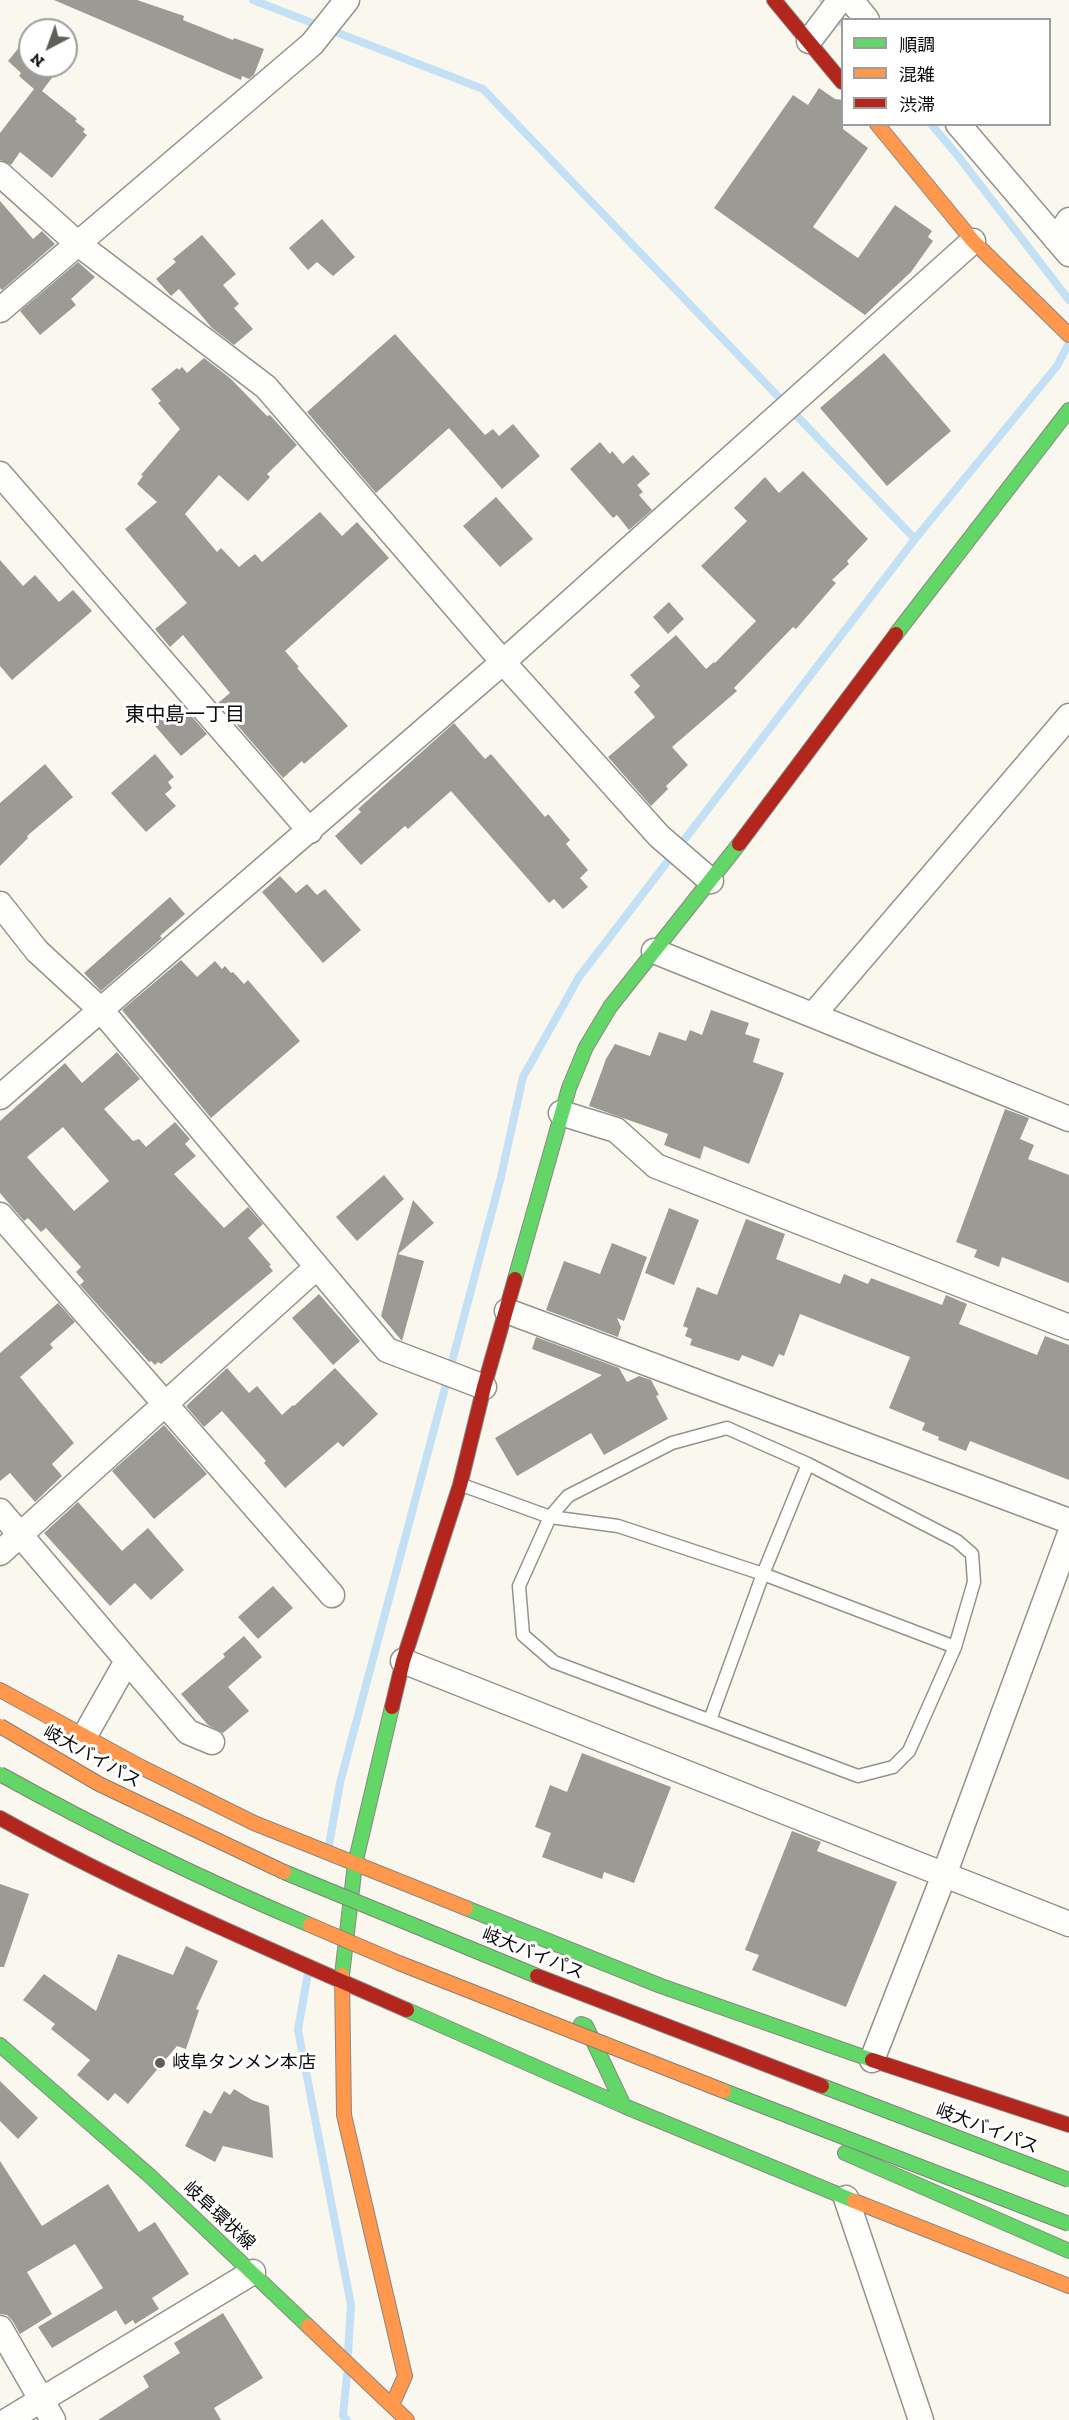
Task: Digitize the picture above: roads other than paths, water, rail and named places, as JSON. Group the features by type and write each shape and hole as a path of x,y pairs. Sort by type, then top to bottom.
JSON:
{"main road":[{"path":"774,0 814,35 841,79"},
{"path":"879,126 973,241 1069,335"},
{"path":"392,2405 405,2376 344,2115 341,1979 355,1864 404,1661 460,1485 476,1384 507,1311 569,1088 586,1047 610,1007 711,881 966,541 1069,410"},
{"path":"0,1690 84,1737 254,1823 661,1986 872,2060 1069,2125"},
{"path":"21,1703 45,1768 231,1862"},
{"name":"岐大バイパス","path":"0,1726 99,1784 251,1858 412,1926 618,2008 1069,2180"},
{"path":"0,1774 87,1822 241,1896 399,1963 1069,2224"},
{"path":"0,1818 75,1859 207,1922 341,1979 624,2106 846,2198 1069,2286"},
{"path":"252,1872 349,1915"},
{"path":"347,1930 586,2026 624,2106"},
{"path":"605,2045 1069,2251"},
{"name":"岐阜環状線","path":"0,2046 150,2176 407,2420"},
{"path":"837,2090 1036,2152"}],"street":[{"path":"814,35 843,1 864,18"},
{"path":"0,310 312,44 342,6"},
{"path":"960,126 1065,237"},
{"path":"0,174 77,243 266,387 503,662 661,838 711,881"},
{"path":"0,1097 503,662 973,241"},
{"path":"0,474 310,831"},
{"path":"813,1015 1069,716"},
{"path":"0,904 37,951 101,1010 387,1350 476,1384"},
{"path":"654,951 1069,1119"},
{"path":"561,1113 616,1130 656,1166 1069,1327"},
{"path":"0,1215 332,1596"},
{"path":"0,1553 316,1267"},
{"path":"507,1311 1069,1521"},
{"path":"0,1511 188,1732 212,1742"},
{"path":"872,2060 944,1875 1069,1536"},
{"path":"84,1737 128,1661"},
{"path":"404,1661 1069,1924"},
{"path":"846,2198 921,2420"},
{"path":"8,2420 47,2410 253,2272"},
{"path":"0,2328 47,2410"}],"lane":[{"path":"727,1428 808,1464 957,1541 972,1554 974,1582 955,1647 909,1751 893,1767 858,1776 554,1662 523,1635 519,1586 550,1517 568,1496 672,1443 727,1428"},
{"path":"710,1720 762,1574 808,1464"},
{"path":"460,1485 550,1517 618,1526 762,1574 955,1647"}],"waterway":[{"path":"253,0 483,89 915,539"},
{"path":"823,0 841,22"},
{"path":"933,126 1069,300"},
{"path":"329,1845 340,1783 500,1181 523,1077 579,977 915,539 1057,366 1069,343"},
{"path":"308,1973 298,2030 351,2305 348,2353"},
{"path":"347,2375 343,2416 347,2420"}],"place":[{"name":"岐阜タンメン本店","path":"160,2063"}],"district":[{"name":"東中島一丁目","path":"185,715"}]}
